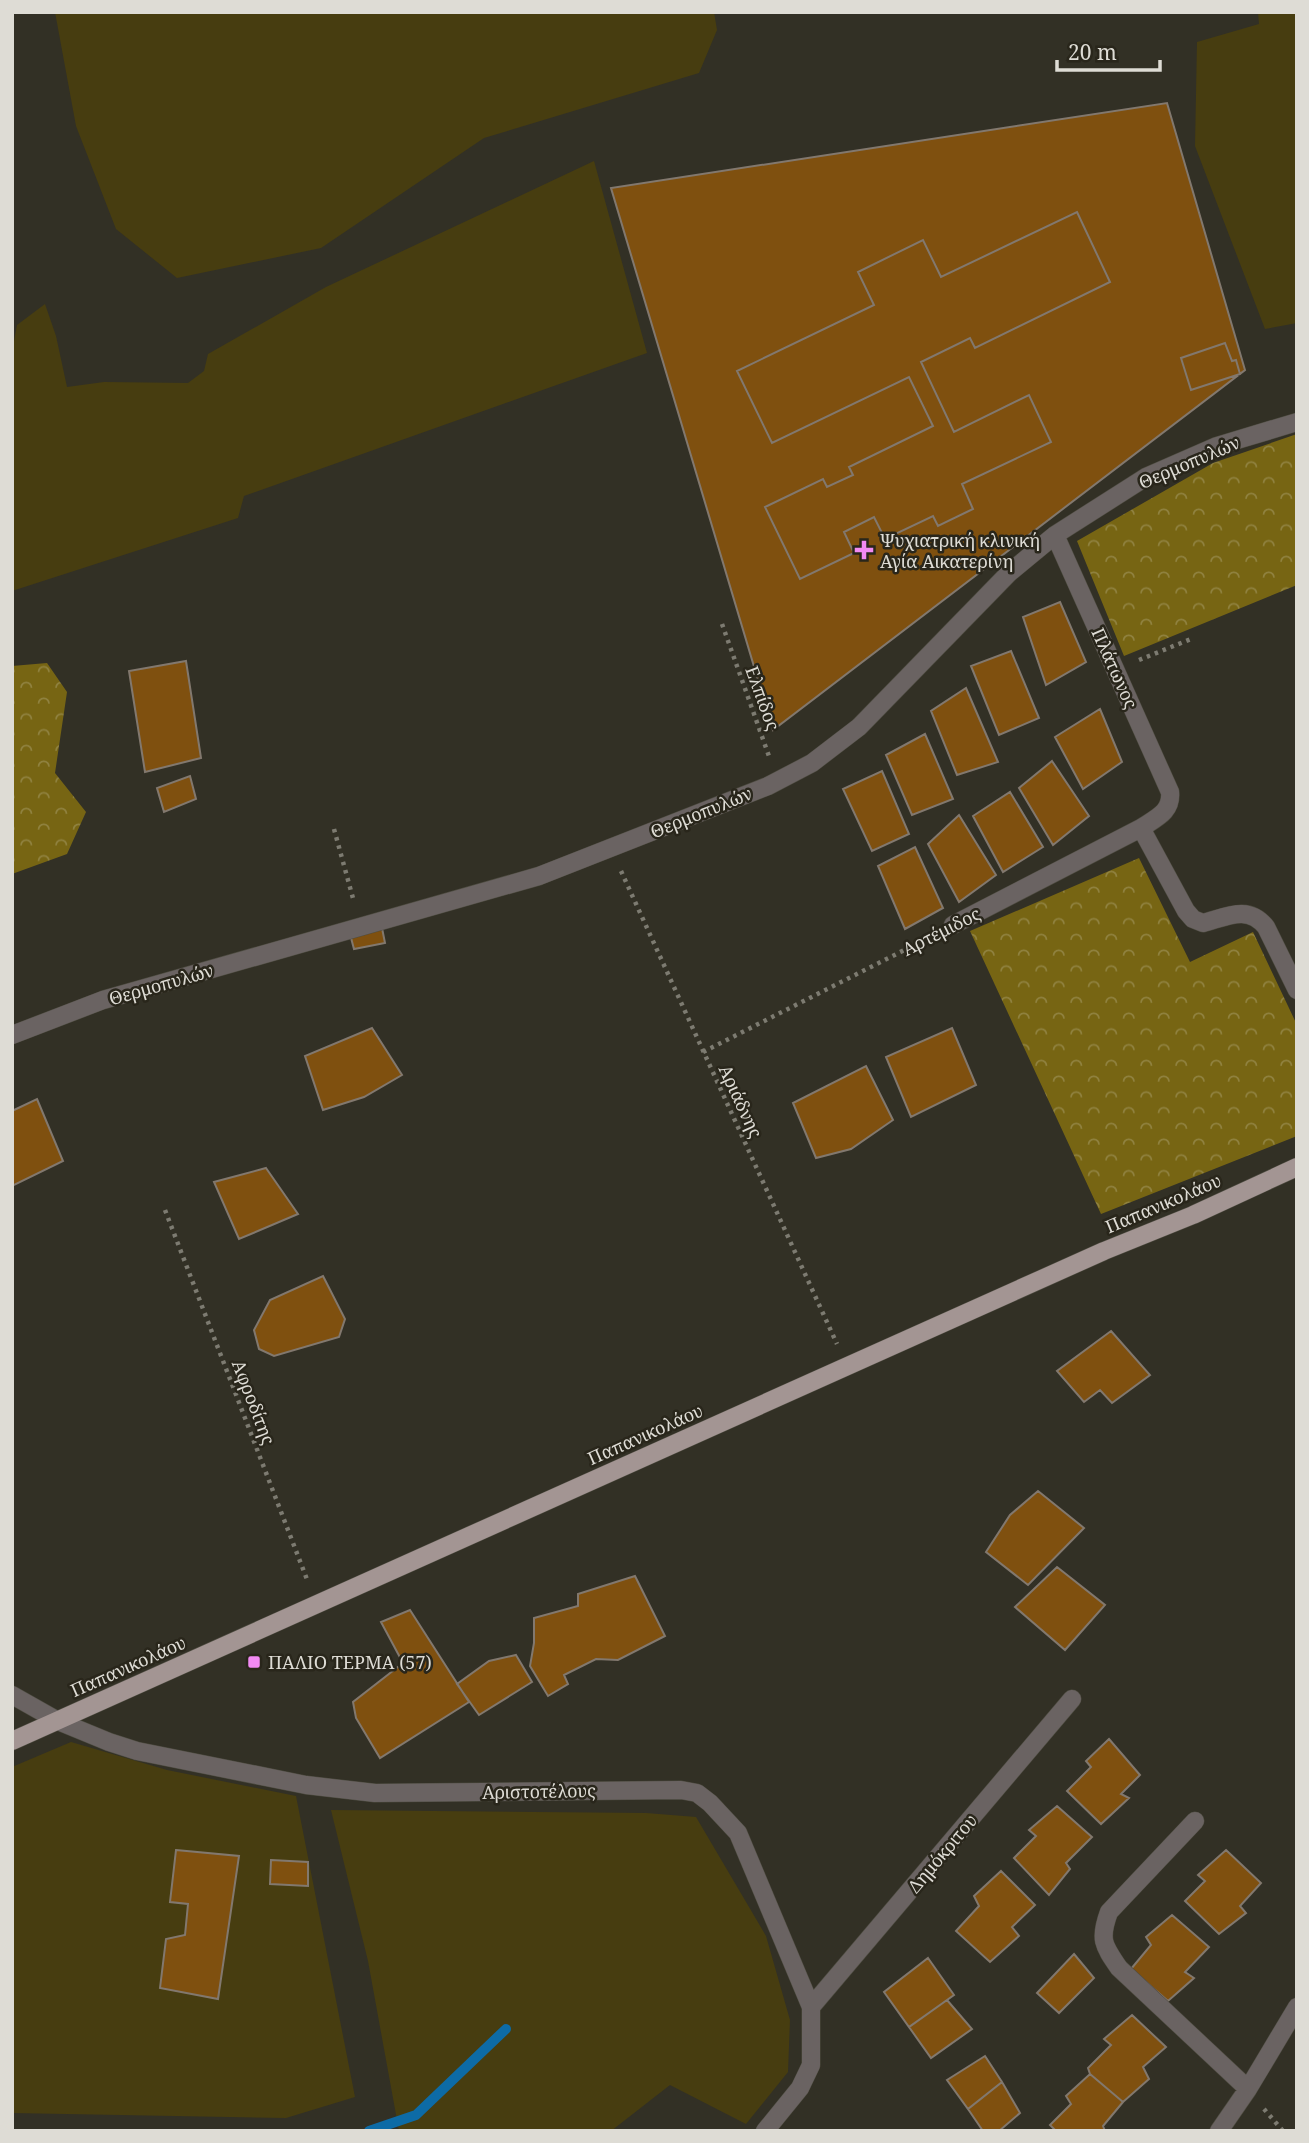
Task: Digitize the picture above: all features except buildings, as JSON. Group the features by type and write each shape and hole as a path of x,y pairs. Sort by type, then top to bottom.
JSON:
{"main road":[{"name":"Παπανικολάου","path":"12,1741 1297,1167"}],"street":[{"name":"Θερμοπυλών","path":"12,1035 103,1000 539,876 778,781 812,763 859,727 1009,573 1055,535 1146,477 1217,446 1297,422"},
{"name":"Πλάτωνος","path":"1055,535 1170,792 1171,802"},
{"name":"Αρτέμιδος","path":"953,925 1141,828 1167,810 1171,802"},
{"path":"1141,828 1186,911 1203,923 1242,913 1252,914 1260,919 1297,990"},
{"name":"Αριστοτέλους","path":"12,1695 58,1721 137,1751 306,1785 374,1793 681,1790 697,1793 738,1833 811,2007 811,2065 800,2088 765,2131"},
{"name":"Δημόκριτου","path":"811,2007 1072,1699"},
{"path":"1195,1821 1109,1912 1102,1930 1106,1950 1119,1968 1248,2089"},
{"path":"1219,2131 1248,2089 1297,2007"}],"path":[{"name":"Ελπίδος","path":"722,624 778,781"},
{"path":"1115,670 1191,639"},
{"path":"334,829 361,927"},
{"name":"Αριάδνης","path":"610,848 847,1366"},
{"name":"Αρτέμιδος","path":"703,1052 953,925"},
{"name":"Αφροδίτης","path":"165,1210 317,1604"}],"shaded area":[{"path":"55,12 714,12 717,30 699,73 484,138 321,248 177,278 116,229 76,126"},
{"path":"1258,12 1297,12 1297,323 1265,329 1195,146 1197,42 1259,24"},
{"path":"594,161 647,353 244,496 238,518 12,591 12,352 17,325 45,304 56,336 67,387 104,382 188,383 204,371 208,354 326,287"},
{"path":"71,1742 167,1770 296,1796 355,2097 286,2118 12,2113 12,1767"},
{"path":"331,1810 646,1813 696,1817 766,1936 790,2020 788,2072 746,2124 670,2085 611,2131 399,2131 368,1961"}],"green space":[{"path":"1297,434 1297,585 1124,656 1077,541 1213,463"},
{"path":"47,663 67,692 55,773 86,812 67,854 12,874 12,666"},
{"path":"1139,858 1190,962 1253,932 1297,1025 1297,1136 1101,1214 970,931"}],"waterway":[{"path":"369,2131 416,2115 506,2029"}],"place":[{"name":"Ψυχιατρική κλινική Αγία Αικατερίνη","path":"864,550"},
{"name":"ΠΑΛΙΟ ΤΕΡΜΑ (57)","path":"254,1662"}]}
